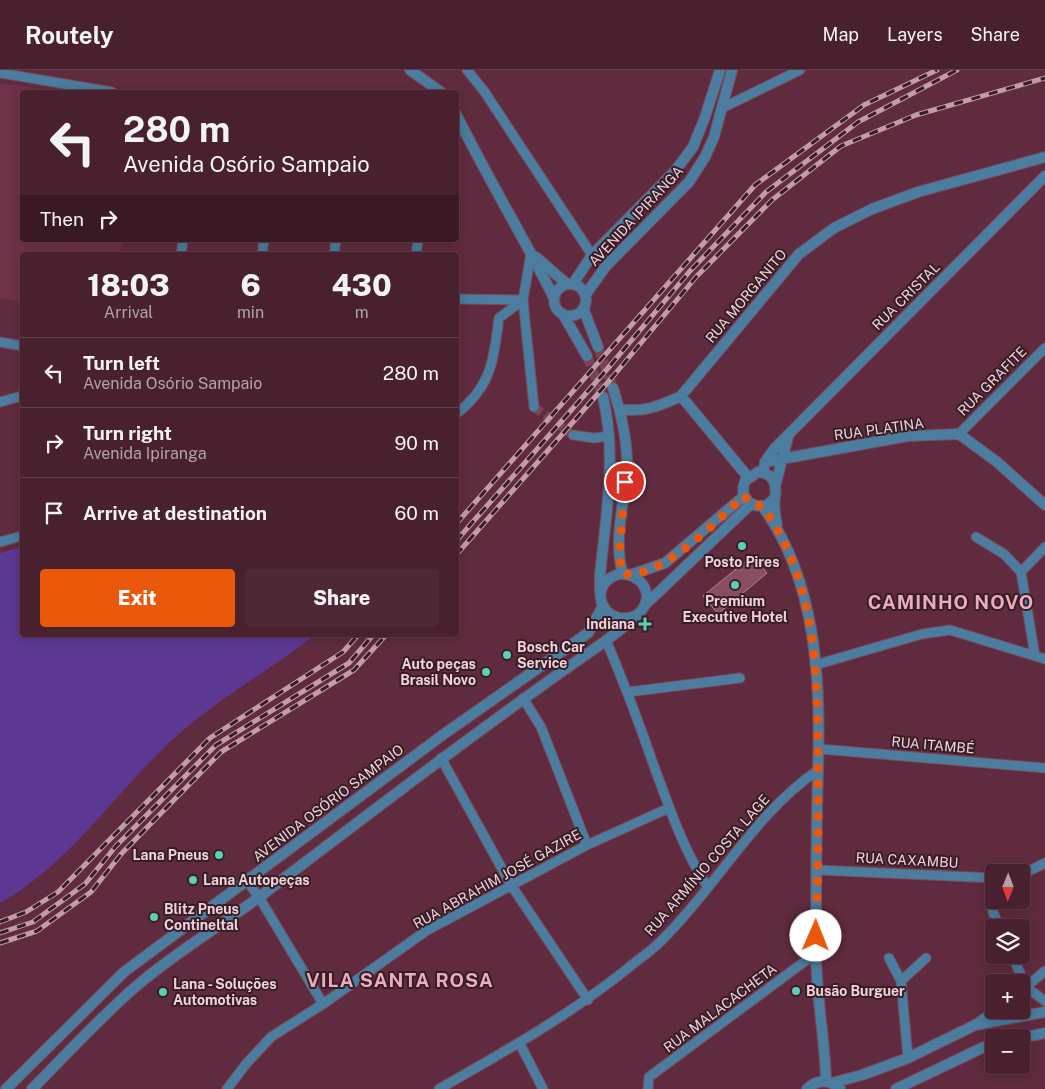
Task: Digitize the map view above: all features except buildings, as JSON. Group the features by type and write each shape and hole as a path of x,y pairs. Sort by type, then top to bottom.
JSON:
{"street":[{"path":"410,70 438,90"},
{"path":"467,70 484,91 592,255 596,268 596,279"},
{"name":"AVENIDA IPIRANGA","path":"570,284 592,255 675,171 693,147 706,117 720,70"},
{"name":"AVENIDA IPIRANGA","path":"586,294 606,266 688,182 706,157 732,70"},
{"path":"722,108 800,70"},
{"path":"0,72 101,90"},
{"path":"459,120 482,166 531,253 554,298 556,309 564,316 588,356"},
{"name":"RUA MORGANITO","path":"619,409 637,412 658,407 681,396 798,254 834,228 872,209 918,192 1045,157"},
{"name":"RUA CRISTAL","path":"764,467 769,454 788,437 1045,176"},
{"path":"531,253 570,284 578,286 586,294 587,299 584,310 598,347"},
{"path":"531,253 523,300 534,407"},
{"path":"554,298 558,289 570,284"},
{"path":"459,299 523,300"},
{"path":"459,412 473,401 485,385 495,350 499,318 523,300"},
{"path":"564,316 575,316 584,310"},
{"path":"0,342 20,346"},
{"name":"RUA GRAFITE","path":"959,434 1045,348"},
{"path":"613,388 626,448 619,556 626,574 637,578 646,590 645,605"},
{"path":"603,396 611,462 600,575 602,602 607,612 620,619 635,616"},
{"path":"681,396 748,477"},
{"path":"0,402 20,397"},
{"path":"959,434 997,462 1045,505"},
{"name":"RUA PLATINA","path":"764,467 782,458 908,436 959,434"},
{"path":"573,435 594,438 609,436"},
{"name":"RUA CRISTAL","path":"782,458 788,437"},
{"path":"777,526 776,483 782,458"},
{"path":"776,483 764,467 748,477 743,486 752,502 777,526 787,547 806,603 818,694 820,749 818,770 816,953 833,1084"},
{"path":"602,602 604,584 616,575 665,563 752,502 775,498"},
{"path":"32,1089 140,983 259,897 441,758 606,640 635,616 752,502"},
{"path":"0,542 20,537"},
{"path":"976,537 1004,554 1021,572 1035,656"},
{"path":"1021,572 1045,547"},
{"name":"AVENIDA OSÓRIO SAMPAIO","path":"6,1089 124,972 444,734 588,632 602,602"},
{"path":"815,665 922,634 950,630 1045,659"},
{"path":"606,640 628,692 670,808 696,870 708,887"},
{"path":"628,692 740,678"},
{"path":"523,698 541,727 587,845"},
{"path":"444,734 438,747 441,758 511,885 588,1000"},
{"name":"RUA ITAMBÉ","path":"820,749 1045,768"},
{"name":"RUA ARMÍNIO COSTA LAGE","path":"439,1089 520,1044 588,1000 662,940 773,809 798,785 818,770"},
{"name":"RUA ABRAHIM JOSÉ GAZIRE","path":"227,1089 246,1064 271,1037 323,1004 426,931 587,845 670,808"},
{"path":"1030,870 1045,863"},
{"name":"RUA CAXAMBU","path":"818,870 985,878"},
{"path":"247,881 259,897 323,1004"},
{"name":"RUA MALACACHETA","path":"648,1089 649,1077 816,953"},
{"path":"889,958 901,981 908,1058"},
{"path":"901,981 926,958"},
{"path":"1030,984 1045,971"},
{"path":"1030,992 1045,1001"},
{"path":"975,1025 1045,1012"},
{"path":"808,1089 813,1084 833,1084 908,1058 975,1025 985,1018"},
{"path":"1030,1036 1045,1033"},
{"path":"520,1044 543,1089"},
{"path":"896,1089 985,1047"}],"shaded area":[{"path":"0,83 47,90 20,90 20,242 123,242 121,252 20,252 20,301 0,298"},
{"path":"20,548 20,637 311,638 185,729 148,764 68,851 24,888 0,903 0,553"}],"tunnel":[{"path":"598,347 613,388"},
{"path":"587,356 603,397"},
{"path":"534,407 573,435"}],"railway":[{"path":"459,521 755,185 864,105 937,70"},
{"path":"459,538 603,374 690,271 766,192 858,122 957,70"},
{"path":"459,552 610,380 696,277 772,200 841,146 916,115 1045,78"},
{"path":"0,922 26,912 58,892 210,738 343,652 356,637"},
{"path":"0,933 33,922 85,884 116,846 216,745 349,663 371,637"},
{"path":"0,943 37,931 91,892 122,853 221,752 354,670 384,637"}],"place":[{"name":"Posto Pires","path":"742,546"},
{"name":"Premium Executive Hotel","path":"735,585"},
{"name":"Indiana","path":"645,624"},
{"name":"Bosch Car Service","path":"507,655"},
{"name":"Auto peças Brasil Novo","path":"486,672"},
{"name":"Lana Pneus","path":"219,855"},
{"name":"Lana Autopeças","path":"193,880"},
{"name":"Blitz Pneus Contineltal","path":"154,917"},
{"name":"Busão Burguer","path":"796,991"},
{"name":"Lana - Soluções Automotivas","path":"163,992"}],"district":[{"name":"CAMINHO NOVO","path":"951,602"},
{"name":"VILA SANTA ROSA","path":"400,980"}],"route":[{"path":"625,482 619,556 623,574 630,575 665,563 681,552 744,496 751,504 762,506 777,526 787,547 806,603 818,694 820,749 818,770 816,936"}]}
